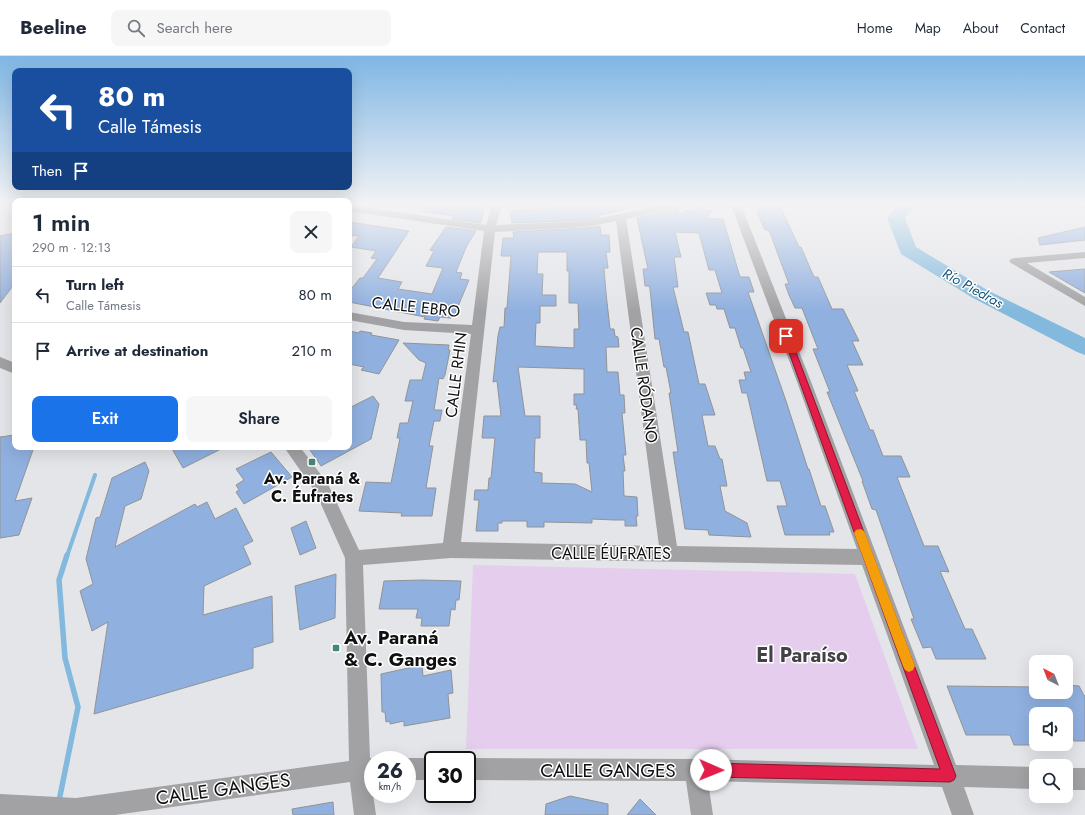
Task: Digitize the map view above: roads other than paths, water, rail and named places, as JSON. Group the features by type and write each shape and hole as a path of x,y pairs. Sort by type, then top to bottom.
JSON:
{"street":[{"name":"CALLE RHIN","path":"451,550 489,240"},
{"name":"CALLE RÓDANO","path":"624,240 669,553"},
{"path":"750,240 803,379 964,815"},
{"path":"1085,255 1015,261 1085,302"},
{"name":"CALLE EBRO","path":"352,317 404,326 478,330"},
{"path":"0,362 12,368"},
{"path":"294,450 322,489 354,558 365,751"},
{"name":"CALLE ÉUFRATES","path":"354,558 451,550 868,557"},
{"name":"CALLE GANGES","path":"0,805 76,809 364,769"},
{"name":"CALLE GANGES","path":"476,769 695,770 1029,778"},
{"path":"695,770 702,815"},
{"path":"1073,779 1085,779"},
{"path":"365,803 365,815"}],"waterway":[{"name":"Río Piedras","path":"904,240 908,250 980,294 1085,347"},
{"path":"67,556 95,475"},
{"path":"59,801 78,707 65,658 59,580 67,555"}],"place":[{"name":"Av. Paraná & C. Éufrates","path":"312,462"},
{"name":"Av. Paraná & C. Ganges","path":"336,648"}],"district":[{"name":"El Paraíso","path":"802,655"}]}
